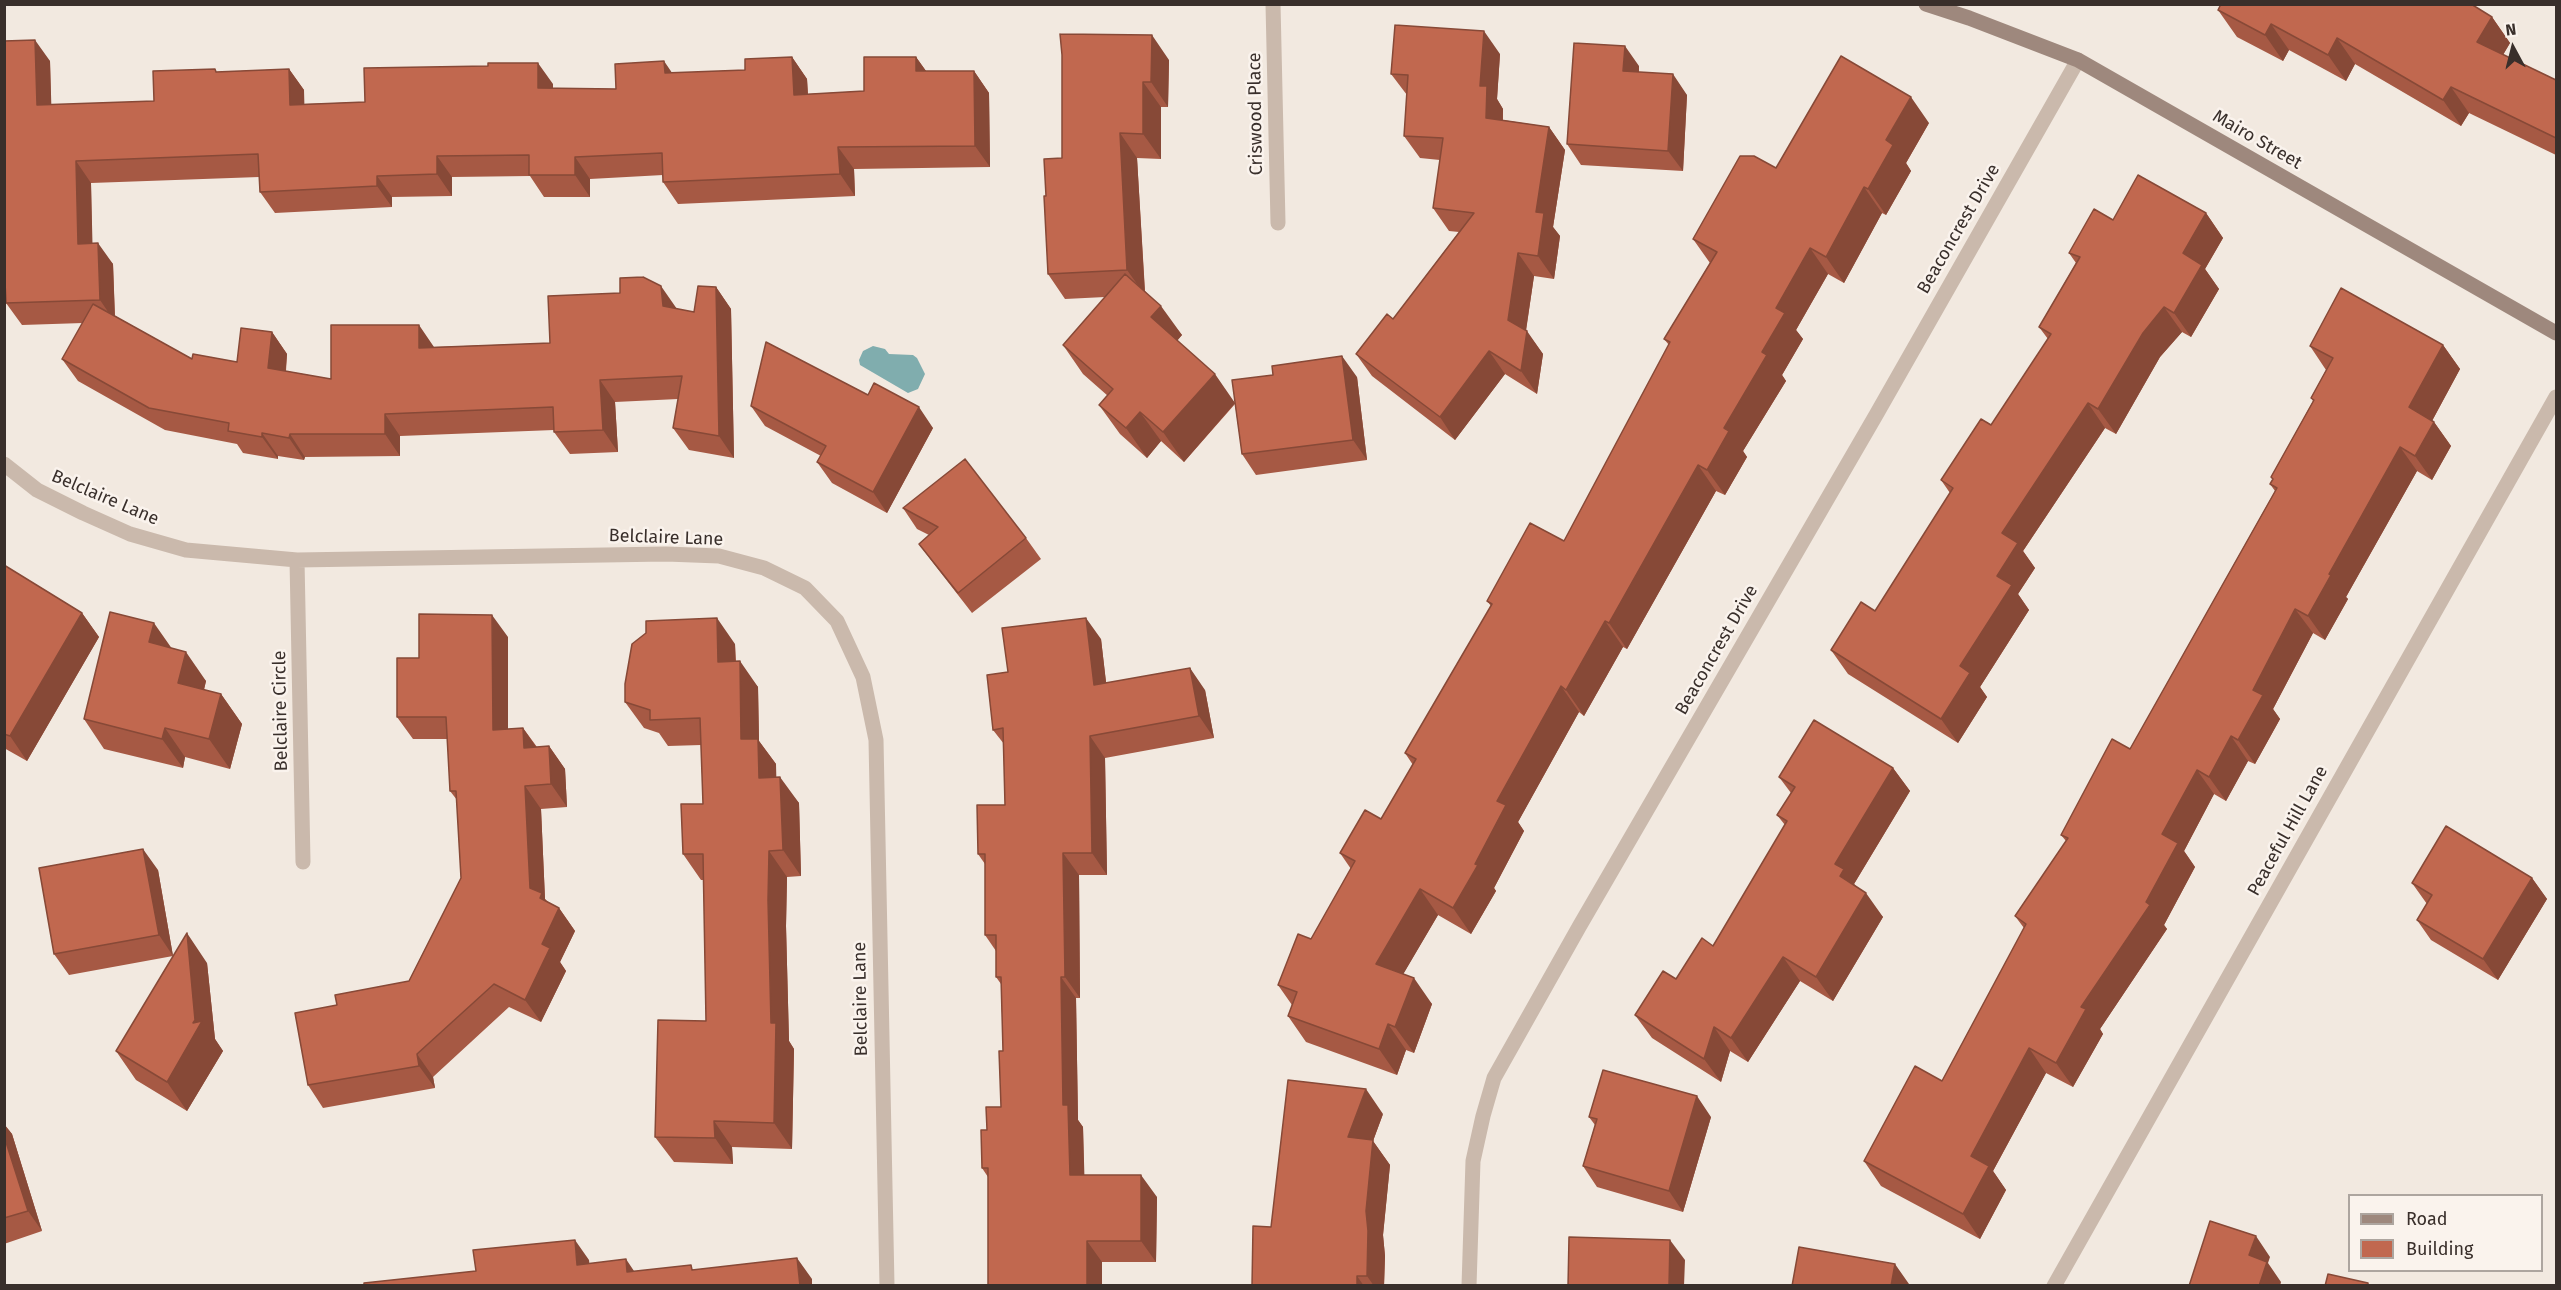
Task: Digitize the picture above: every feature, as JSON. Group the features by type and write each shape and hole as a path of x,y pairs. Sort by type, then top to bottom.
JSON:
{"street":[{"name":"Criswood Place","path":"1273,4 1278,223"},
{"name":"Mairo Street","path":"1926,4 2078,60 2556,333"},
{"name":"Beaconcrest Drive","path":"1469,1286 1473,1161 1494,1078 1578,927 1876,415 2078,60"},
{"name":"Peaceful Hill Lane","path":"2054,1286 2556,396"},
{"name":"Belclaire Lane","path":"4,464 37,490 130,534 186,550 297,560 666,554 719,556 764,568 805,588 837,621 863,677 876,740 886,1286"},
{"name":"Belclaire Circle","path":"297,560 303,862"}],"water":[{"path":"873,346 885,349 889,354 913,355 917,358 925,374 918,389 908,393 860,365 859,360 863,351"}],"building":[{"path":"2221,4 2471,4 2492,17 2477,42 2556,80 2556,138 2451,87 2443,100 2337,38 2328,55 2271,24 2265,35 2218,10"},
{"path":"1395,25 1484,31 1480,86 1487,86 1486,118 1549,127 1536,212 1544,213 1538,256 1518,253 1508,320 1527,331 1521,371 1489,351 1440,417 1356,354 1387,314 1393,319 1474,213 1433,208 1443,138 1404,136 1408,75 1391,74"},
{"path":"1060,34 1152,35 1151,82 1143,82 1143,134 1120,133 1127,270 1048,274 1044,159 1062,158"},
{"path":"35,40 37,105 154,101 153,71 215,69 216,72 289,69 290,105 365,102 364,68 538,63 538,88 616,89 615,64 664,61 665,73 745,70 745,59 792,57 794,95 864,91 864,57 916,57 916,71 974,71 975,146 838,147 840,174 663,182 662,153 575,157 575,175 529,175 529,155 437,156 437,174 377,176 377,186 260,192 258,154 76,161 78,244 98,243 100,300 6,303 4,41"},
{"path":"1574,43 1625,46 1623,71 1673,74 1668,151 1567,144"},
{"path":"1841,56 1911,97 1886,140 1893,145 1868,189 1864,187 1826,257 1810,248 1776,308 1785,313 1762,352 1767,355 1724,428 1729,431 1707,470 1698,465 1609,623 1605,621 1566,690 1561,686 1497,801 1506,805 1475,864 1478,865 1453,908 1420,889 1376,964 1414,978 1395,1027 1388,1024 1379,1049 1288,1016 1297,992 1278,985 1298,934 1311,939 1355,861 1340,853 1365,810 1381,819 1416,759 1405,753 1492,604 1487,601 1530,523 1564,541 1670,342 1664,339 1717,252 1693,239 1740,156 1754,156 1776,168"},
{"path":"2138,175 2206,213 2183,253 2202,265 2174,313 2164,307 2143,333 2098,409 2088,403 2002,533 2018,543 1997,576 2012,585 1960,666 1970,673 1941,719 1831,650 1861,602 1875,611 1953,488 1941,480 1981,419 1991,425 2051,334 2039,327 2080,257 2069,253 2094,209 2113,220"},
{"path":"1125,274 1161,306 1151,317 1215,374 1163,432 1140,412 1126,428 1099,405 1113,389 1063,345"},
{"path":"643,277 661,286 663,306 694,312 698,286 716,287 719,436 673,428 682,376 600,380 603,430 554,432 553,407 385,414 385,434 290,434 289,438 262,433 262,437 228,431 229,423 149,408 62,359 93,304 192,359 193,354 237,362 241,328 272,332 268,368 331,379 331,325 419,325 419,348 550,343 548,296 620,293 620,278"},
{"path":"2341,288 2443,345 2409,407 2434,422 2415,456 2400,447 2308,616 2295,609 2253,690 2263,695 2238,740 2231,736 2209,777 2197,770 2162,834 2178,843 2146,902 2150,905 2081,1007 2086,1009 2056,1063 2029,1048 1971,1156 1989,1166 1963,1214 1864,1161 1915,1066 1942,1081 2026,924 2015,916 2068,838 2061,835 2112,739 2130,749 2277,488 2270,484 2273,479 2271,477 2314,400 2311,398 2333,358 2310,346"},
{"path":"766,342 868,395 874,383 919,407 873,492 817,462 826,446 751,406"},
{"path":"1342,356 1353,440 1242,454 1232,380 1273,375 1272,366"},
{"path":"965,459 1026,538 958,593 919,544 938,527 903,508"},
{"path":"4,565 82,613 10,736 4,734"},
{"path":"110,612 154,623 149,642 186,652 178,683 221,694 209,739 165,728 162,739 84,719"},
{"path":"419,614 492,615 493,730 523,728 524,748 549,746 551,784 525,786 530,888 542,893 540,898 559,908 542,944 550,948 525,1000 494,984 417,1054 419,1066 308,1085 295,1013 337,1005 335,995 409,981 461,878 456,791 450,791 446,717 397,717 397,658 419,658"},
{"path":"717,618 718,662 740,661 741,739 758,739 759,778 780,777 783,850 769,851 768,900 771,1023 776,1023 774,1123 714,1121 715,1138 655,1137 658,1020 706,1021 703,854 683,854 681,804 703,804 700,718 650,720 650,710 625,702 625,684 632,644 646,633 646,621"},
{"path":"1086,618 1094,685 1190,668 1199,716 1090,736 1092,853 1063,853 1065,977 1061,977 1063,1105 1068,1105 1070,1175 1141,1175 1141,1241 1087,1241 1087,1286 988,1286 988,1168 982,1168 981,1130 987,1130 986,1107 1001,1107 999,1051 1003,1051 1001,977 996,977 996,935 985,935 985,854 978,854 977,805 1005,805 1003,728 993,730 987,675 1008,672 1002,628"},
{"path":"1814,720 1893,768 1835,864 1844,869 1840,876 1866,893 1816,977 1783,957 1731,1038 1714,1027 1704,1059 1635,1015 1663,971 1676,979 1702,938 1713,946 1787,821 1777,815 1795,787 1779,777"},
{"path":"2446,826 2532,878 2483,959 2417,920 2432,895 2412,883"},
{"path":"143,849 159,935 54,954 39,868"},
{"path":"187,933 195,1020 193,1023 202,1021 167,1082 116,1051"},
{"path":"1603,1070 1697,1096 1669,1191 1583,1166 1597,1119 1589,1117"},
{"path":"1288,1080 1366,1089 1348,1137 1373,1140 1366,1211 1367,1276 1357,1276 1357,1286 1252,1286 1253,1226 1271,1227"},
{"path":"4,1136 28,1211 4,1218"},
{"path":"2210,1221 2256,1236 2249,1255 2267,1262 2259,1286 2189,1286"},
{"path":"1569,1237 1670,1240 1669,1286 1568,1286"},
{"path":"575,1240 577,1265 626,1259 627,1272 691,1265 692,1270 797,1258 800,1286 364,1286 364,1283 476,1271 473,1250"},
{"path":"1799,1247 1895,1264 1891,1286 1792,1286"},
{"path":"2328,1274 2368,1283 2368,1286 2325,1286"}]}
